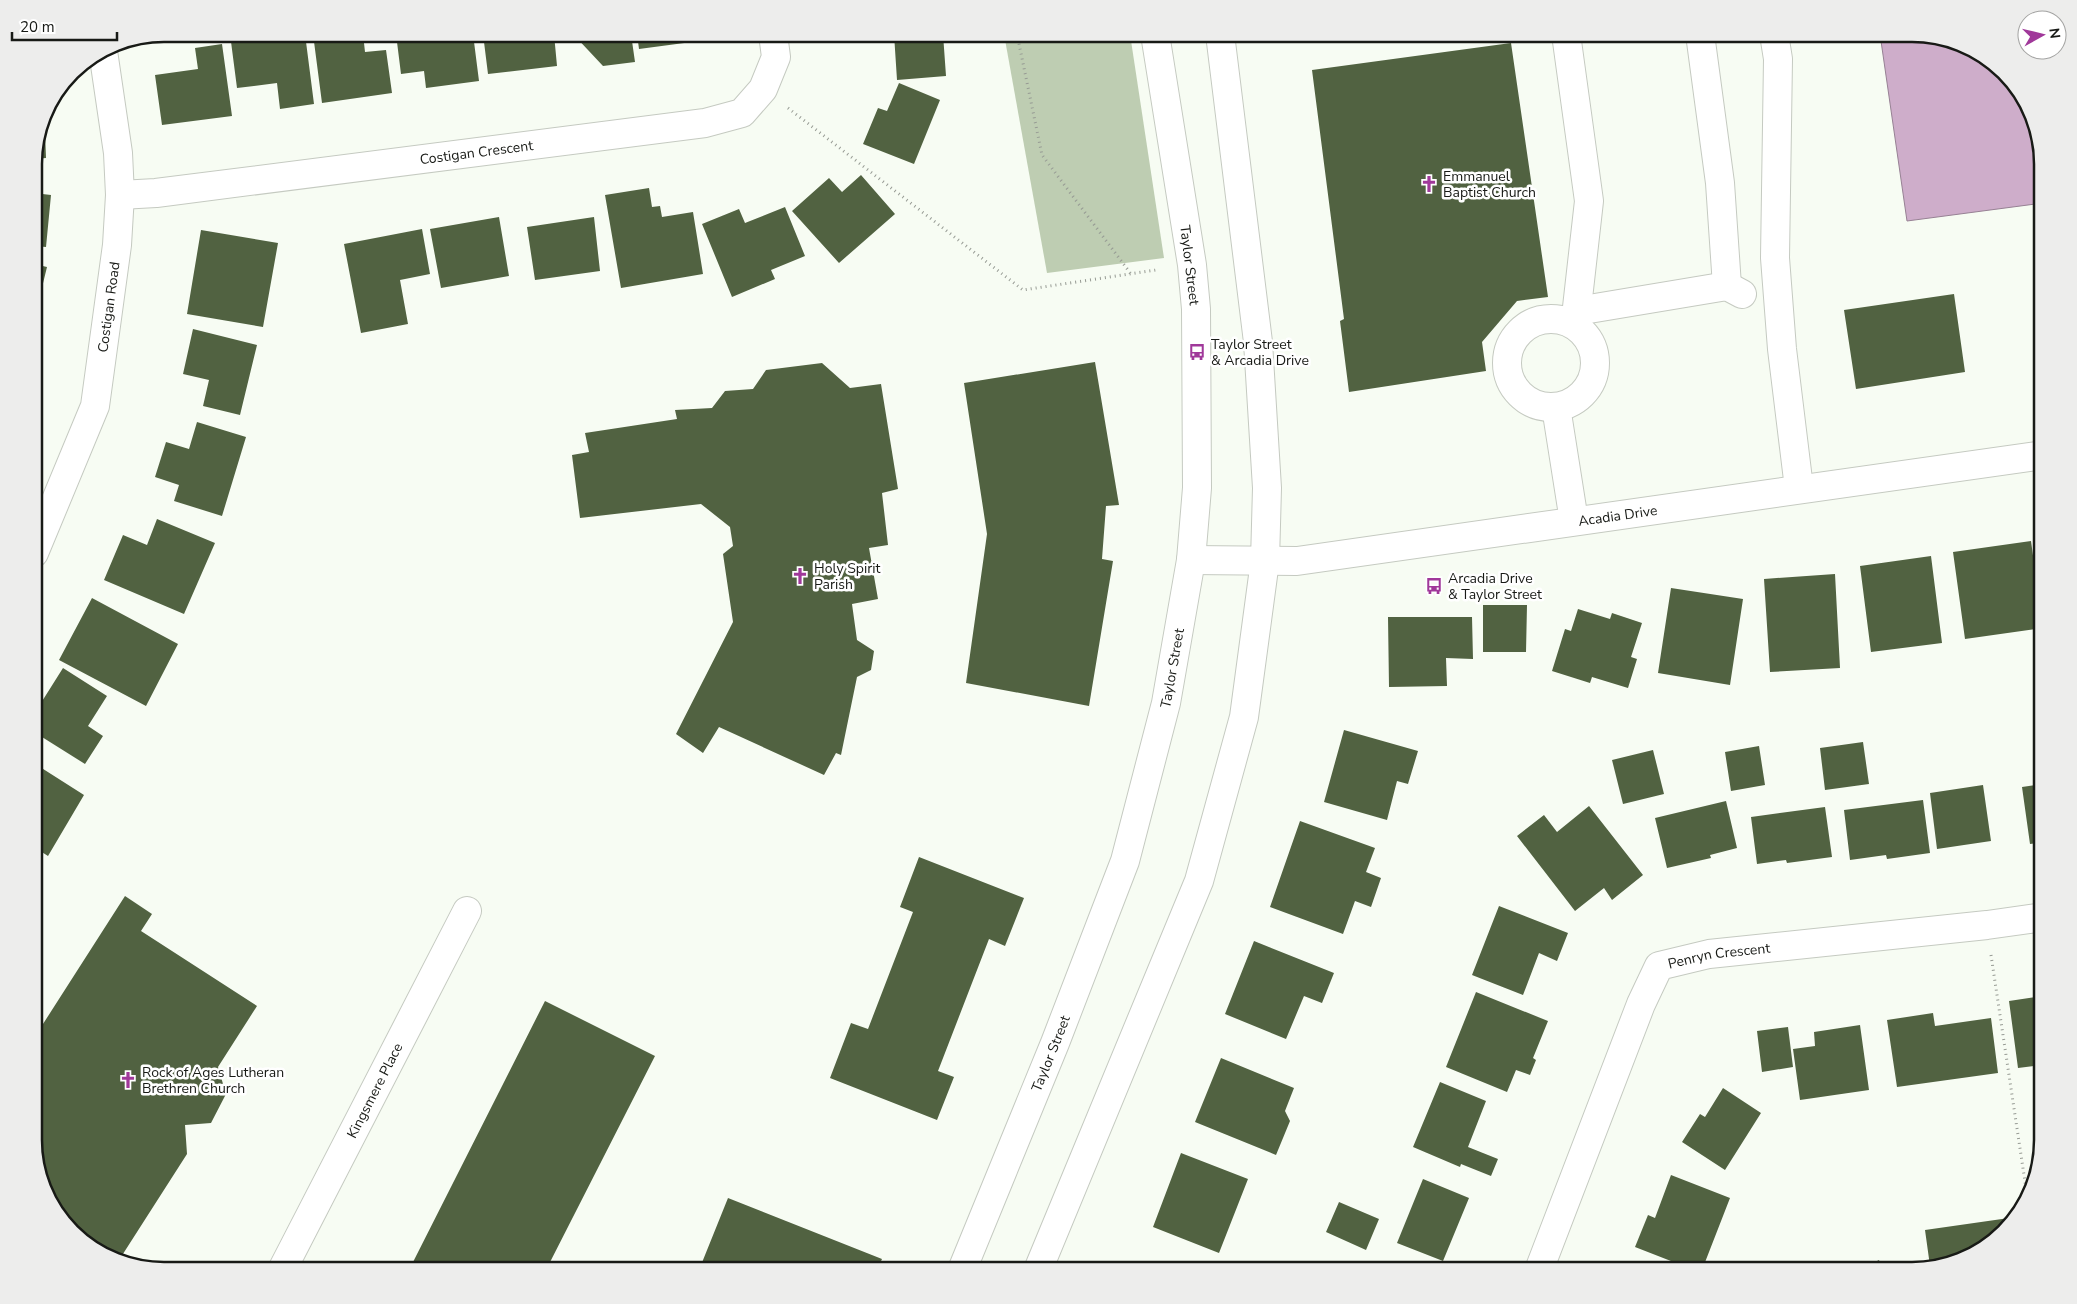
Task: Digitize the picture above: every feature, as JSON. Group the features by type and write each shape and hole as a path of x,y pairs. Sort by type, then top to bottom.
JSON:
{"street":[{"name":"Taylor Street","path":"965,1262 1055,1043 1125,861 1166,702 1191,560 1197,488 1196,309 1192,265 1156,42"},
{"path":"1041,1262 1199,881 1244,717 1266,560 1267,488 1258,342 1221,42"},
{"path":"1567,42 1589,201 1576,318 1592,346 1596,359 1594,373 1589,386 1581,397 1569,404 1556,407 1540,406 1526,400 1515,389 1508,375 1507,360 1511,345 1519,332 1532,323 1547,319 1576,318 1735,290 1701,42"},
{"path":"1775,42 1778,59 1775,258 1782,349 1799,488"},
{"name":"Costigan Crescent","path":"120,195 156,193 705,123 742,113 763,90 776,57 774,43"},
{"name":"Costigan Road","path":"43,531 95,406 117,245 120,195 118,153 105,58"},
{"path":"1556,407 1574,521"},
{"name":"Acadia Drive","path":"1191,560 1297,561 1799,488 2034,456"},
{"name":"Kingsmere Place","path":"286,1262 467,910"},
{"name":"Penryn Crescent","path":"1542,1262 1641,1004 1659,966 1709,954 1987,925 2034,917"}],"path":[{"path":"1019,43 1042,155 1131,274"},
{"path":"763,90 1023,290 1156,270"},
{"path":"1991,954 2026,1185"}],"green space":[{"path":"1131,42 1164,258 1047,273 1006,43"}],"shaded area":[{"path":"1881,42 1913,42 1944,47 1959,52 1980,63 2004,84 2014,97 2028,125 2033,148 2034,204 1907,221"}],"building":[{"path":"231,43 306,43 314,104 280,109 277,83 237,88"},
{"path":"314,43 364,43 365,52 386,50 392,93 322,103"},
{"path":"397,43 474,43 479,81 426,88 424,71 401,74"},
{"path":"484,43 555,43 557,66 488,74"},
{"path":"581,43 632,43 635,62 603,66"},
{"path":"638,43 687,43 639,49"},
{"path":"895,43 944,43 946,76 897,80"},
{"name":"Emmanuel Baptist Church","path":"1511,43 1548,297 1517,301 1482,342 1486,371 1349,392 1340,321 1344,319 1312,70"},
{"path":"222,44 232,116 162,125 155,75 198,69 195,48"},
{"path":"899,83 940,100 914,164 863,144 878,108 887,111"},
{"path":"45,140 46,158 43,158"},
{"path":"861,175 895,214 839,263 792,211 829,178 842,192"},
{"path":"649,188 652,207 660,206 662,217 693,212 703,274 621,288 605,195"},
{"path":"43,194 51,195 46,247 43,247"},
{"path":"785,207 805,256 771,270 775,279 732,297 702,224 739,209 745,223"},
{"path":"499,217 509,276 441,288 430,229"},
{"path":"594,217 600,271 535,280 527,227"},
{"path":"422,229 430,274 400,280 408,324 361,333 344,244"},
{"path":"201,230 278,243 263,327 187,314"},
{"path":"43,266 47,267 43,283"},
{"path":"1954,294 1965,372 1856,389 1844,310"},
{"path":"193,329 257,345 240,415 203,406 209,380 183,374"},
{"path":"1095,362 1119,505 1106,506 1102,559 1113,561 1089,706 966,683 987,534 964,383"},
{"name":"Holy Spirit Parish","path":"822,363 850,388 881,384 898,489 882,493 888,545 869,548 878,599 852,604 857,640 874,651 871,670 857,677 841,755 836,753 824,775 719,727 703,753 676,734 733,622 723,554 733,546 730,527 701,504 580,518 572,455 589,452 585,433 677,419 675,410 712,408 725,391 753,389 766,370"},
{"path":"197,422 246,437 222,516 174,501 179,485 155,477 166,442 189,449"},
{"path":"157,519 215,543 184,614 104,580 123,535 147,545"},
{"path":"2031,541 2034,563 2034,629 1965,639 1953,552"},
{"path":"1931,556 1942,643 1871,652 1860,566"},
{"path":"1835,574 1840,668 1770,672 1764,579"},
{"path":"1671,588 1743,599 1730,685 1658,673"},
{"path":"92,598 178,644 146,706 59,660"},
{"path":"1483,605 1527,605 1526,652 1483,652"},
{"path":"1578,609 1610,619 1612,613 1642,623 1631,657 1637,659 1628,688 1592,677 1590,683 1552,671 1565,629 1571,631"},
{"path":"1388,617 1472,617 1473,659 1446,658 1447,686 1389,687"},
{"path":"63,668 107,696 88,726 103,736 85,764 43,738 43,700"},
{"path":"1344,730 1418,751 1408,784 1397,781 1387,820 1324,802"},
{"path":"1863,742 1869,784 1825,790 1820,748"},
{"path":"1759,746 1765,785 1731,791 1725,752"},
{"path":"1653,750 1664,794 1623,804 1612,760"},
{"path":"43,769 84,795 48,856 43,853"},
{"path":"1983,785 1991,841 1937,849 1930,793"},
{"path":"2034,785 2034,843 2030,844 2022,787"},
{"path":"1923,800 1930,853 1887,859 1886,855 1850,860 1844,810"},
{"path":"1726,801 1737,848 1710,855 1711,858 1667,868 1655,818"},
{"path":"1589,806 1643,875 1612,900 1604,888 1575,911 1517,836 1544,815 1557,832"},
{"path":"1825,807 1832,857 1787,863 1786,860 1757,864 1751,817"},
{"path":"1300,821 1375,848 1366,872 1381,878 1371,907 1355,901 1343,934 1270,907"},
{"path":"919,857 1024,898 1005,946 989,939 938,1071 954,1077 937,1120 830,1078 851,1023 868,1029 913,912 900,907"},
{"name":"Rock of Ages Lutheran Brethren Church","path":"125,896 152,914 141,931 257,1006 218,1067 226,1094 211,1123 185,1125 187,1154 123,1254 97,1241 78,1226 59,1201 52,1186 45,1163 43,1148 43,1024"},
{"path":"1499,906 1568,933 1557,961 1539,953 1523,995 1472,975"},
{"path":"1254,941 1334,973 1322,1003 1304,996 1286,1039 1225,1014"},
{"path":"1476,992 1548,1021 1533,1058 1536,1060 1530,1075 1516,1070 1507,1092 1446,1067"},
{"path":"2034,997 2034,1066 2018,1068 2009,1001"},
{"path":"545,1001 655,1056 550,1262 413,1262"},
{"path":"1933,1013 1935,1026 1991,1018 1998,1073 1897,1087 1887,1020"},
{"path":"1860,1025 1869,1090 1800,1100 1793,1049 1815,1046 1814,1032"},
{"path":"1788,1027 1793,1067 1762,1072 1757,1031"},
{"path":"1221,1058 1294,1088 1285,1111 1290,1121 1276,1155 1195,1122"},
{"path":"1440,1082 1486,1101 1468,1147 1498,1159 1491,1176 1461,1164 1460,1167 1413,1147"},
{"path":"1723,1088 1761,1113 1725,1170 1682,1142 1700,1114 1705,1117"},
{"path":"1181,1153 1248,1179 1219,1253 1153,1227"},
{"path":"1671,1175 1730,1198 1705,1262 1673,1262 1635,1247 1648,1215 1655,1218"},
{"path":"1423,1179 1469,1198 1443,1261 1397,1243"},
{"path":"728,1198 882,1259 881,1262 702,1262"},
{"path":"1339,1202 1379,1219 1366,1250 1326,1232"},
{"path":"2005,1219 1993,1231 1967,1249 1929,1260 1925,1230"}],"place":[{"name":"Emmanuel Baptist Church","path":"1429,184"},
{"name":"Taylor Street & Arcadia Drive","path":"1197,352"},
{"name":"Holy Spirit Parish","path":"800,576"},
{"name":"Arcadia Drive & Taylor Street","path":"1434,586"},
{"name":"Rock of Ages Lutheran Brethren Church","path":"128,1080"}]}
